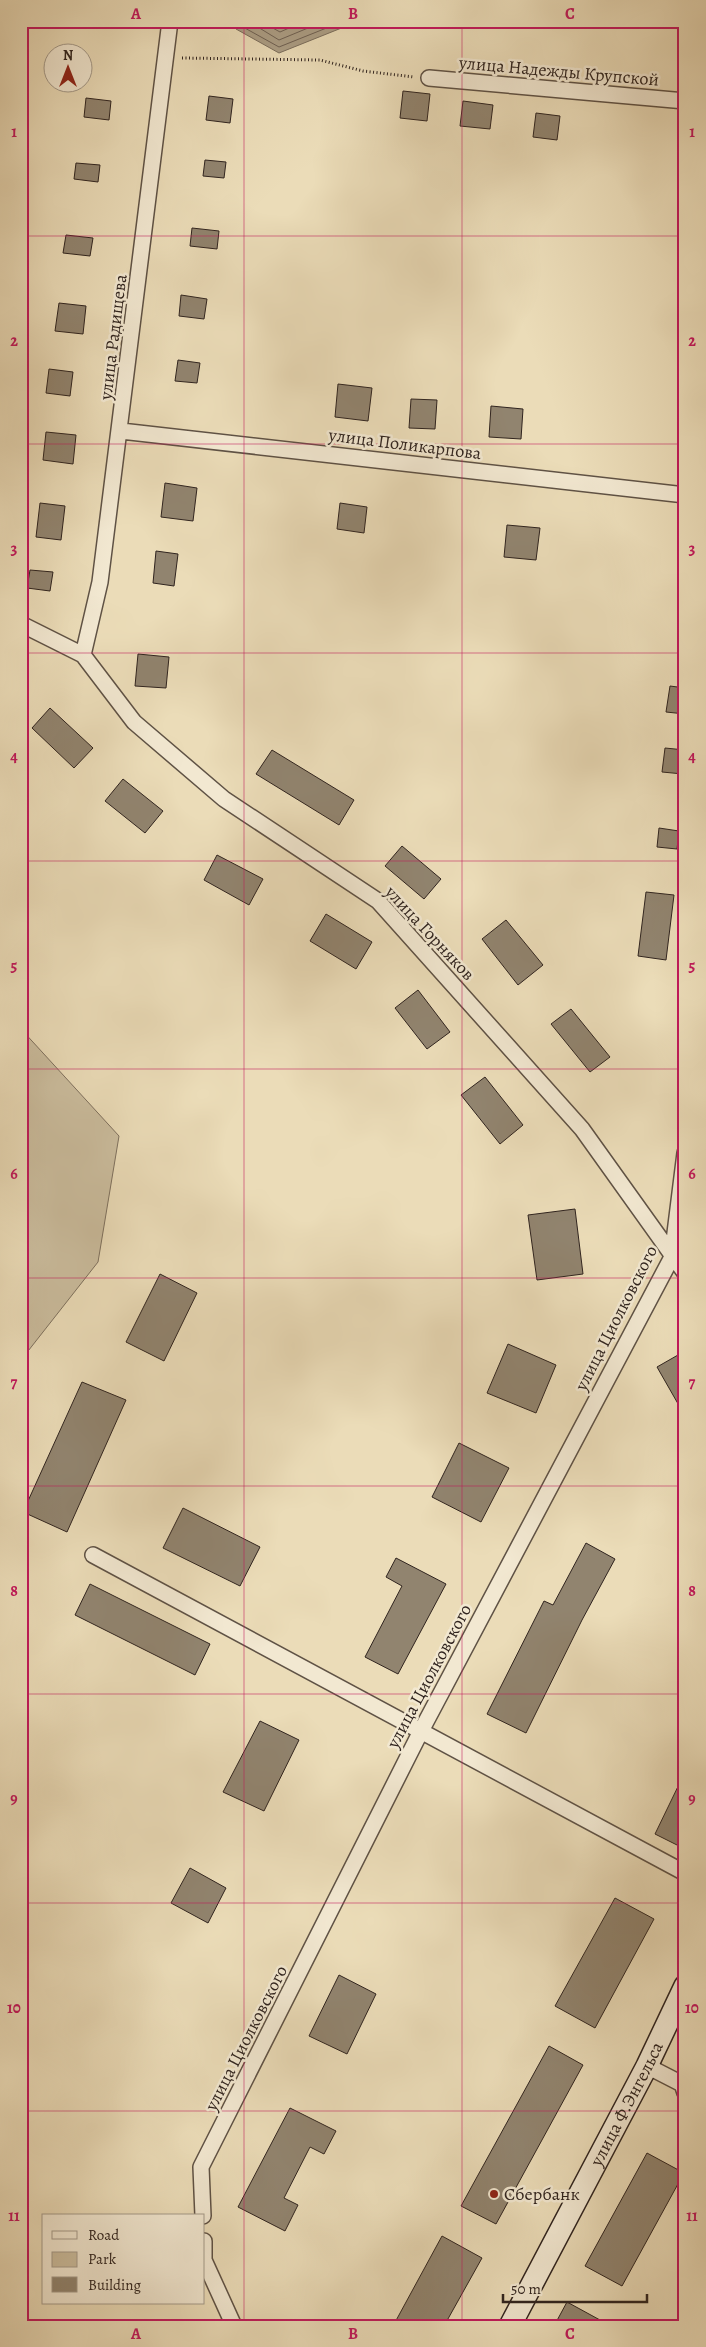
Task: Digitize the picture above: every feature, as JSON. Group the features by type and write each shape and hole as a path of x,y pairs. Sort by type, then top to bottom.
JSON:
{"street":[{"name":"улица Радищева","path":"82,655 100,582 121,431 170,21"},
{"name":"улица Надежды Крупской","path":"429,78 685,101"},
{"name":"улица Поликарпова","path":"121,431 685,495"},
{"name":"улица Горняков","path":"21,624 82,655 134,722 224,799 378,901 582,1129 685,1273"},
{"name":"улица Циолковского","path":"203,2214 201,2167 422,1730 672,1257 685,1152"},
{"path":"93,1555 422,1730 685,1874"},
{"name":"улица Ф.Энгельса","path":"510,2326 647,2066 685,1986"},
{"path":"647,2066 682,2084 685,2093"},
{"path":"205,2262 234,2326"}],"path":[{"path":"166,58 320,60 363,71 429,78"}],"green space":[{"path":"21,1029 119,1136 98,1262 21,1360"}],"water":[{"path":"237,21 359,21 279,53 236,29"}],"building":[{"path":"403,91 430,94 427,121 400,118"},
{"path":"209,96 233,99 230,123 206,120"},
{"path":"86,98 111,101 109,120 84,117"},
{"path":"463,101 493,105 490,129 460,126"},
{"path":"536,113 560,116 557,140 533,137"},
{"path":"205,160 226,162 224,178 203,176"},
{"path":"76,163 100,165 98,182 74,179"},
{"path":"192,228 219,231 217,249 190,246"},
{"path":"66,235 93,238 90,256 63,253"},
{"path":"181,295 207,299 204,319 179,316"},
{"path":"59,303 86,306 83,334 55,331"},
{"path":"178,360 200,363 197,383 175,381"},
{"path":"49,369 73,372 70,396 46,393"},
{"path":"338,384 372,388 368,421 335,417"},
{"path":"411,399 437,400 435,429 409,428"},
{"path":"491,406 523,409 521,439 489,437"},
{"path":"46,432 76,435 73,464 43,460"},
{"path":"165,483 197,488 193,521 161,517"},
{"path":"40,503 65,506 61,540 36,537"},
{"path":"340,503 367,507 364,533 337,529"},
{"path":"507,525 540,528 536,560 504,557"},
{"path":"156,551 178,554 174,586 153,583"},
{"path":"30,570 53,572 50,591 27,588"},
{"path":"138,654 169,657 166,688 135,686"},
{"path":"670,686 685,688 685,714 666,712"},
{"path":"50,708 93,748 74,768 32,728"},
{"path":"665,748 685,750 683,774 662,772"},
{"path":"272,750 354,800 339,825 256,774"},
{"path":"123,779 163,811 145,833 105,801"},
{"path":"659,828 679,831 677,849 657,847"},
{"path":"402,846 441,879 424,899 385,866"},
{"path":"217,855 263,879 249,905 204,880"},
{"path":"646,892 674,895 666,960 638,956"},
{"path":"326,914 372,942 356,969 310,941"},
{"path":"506,920 543,965 518,985 482,939"},
{"path":"418,990 450,1032 427,1049 395,1008"},
{"path":"571,1009 610,1057 590,1072 551,1024"},
{"path":"485,1077 523,1125 500,1144 461,1095"},
{"path":"575,1209 583,1274 537,1280 528,1215"},
{"path":"160,1274 197,1293 164,1361 126,1342"},
{"path":"508,1344 556,1365 536,1413 487,1393"},
{"path":"685,1351 685,1416 657,1367"},
{"path":"82,1382 126,1400 67,1532 23,1512"},
{"path":"459,1443 509,1468 481,1522 432,1497"},
{"path":"183,1508 260,1547 240,1586 163,1548"},
{"path":"586,1543 615,1559 582,1620 526,1733 487,1714 544,1601 553,1605"},
{"path":"396,1558 446,1584 398,1674 365,1657 402,1586 386,1577"},
{"path":"90,1584 210,1644 195,1675 75,1615"},
{"path":"260,1721 299,1740 264,1811 223,1792"},
{"path":"685,1772 685,1849 655,1834"},
{"path":"190,1868 226,1888 208,1923 171,1903"},
{"path":"615,1898 654,1919 595,2028 555,2006"},
{"path":"339,1975 376,1994 347,2054 309,2036"},
{"path":"549,2046 583,2065 496,2224 461,2206"},
{"path":"290,2108 336,2131 324,2154 310,2147 284,2198 298,2205 285,2231 238,2207"},
{"path":"647,2153 684,2173 622,2286 585,2266"},
{"path":"442,2236 482,2258 444,2326 393,2326"},
{"path":"567,2302 611,2326 554,2326"}],"place":[{"name":"Сбербанк","path":"494,2194"}]}
